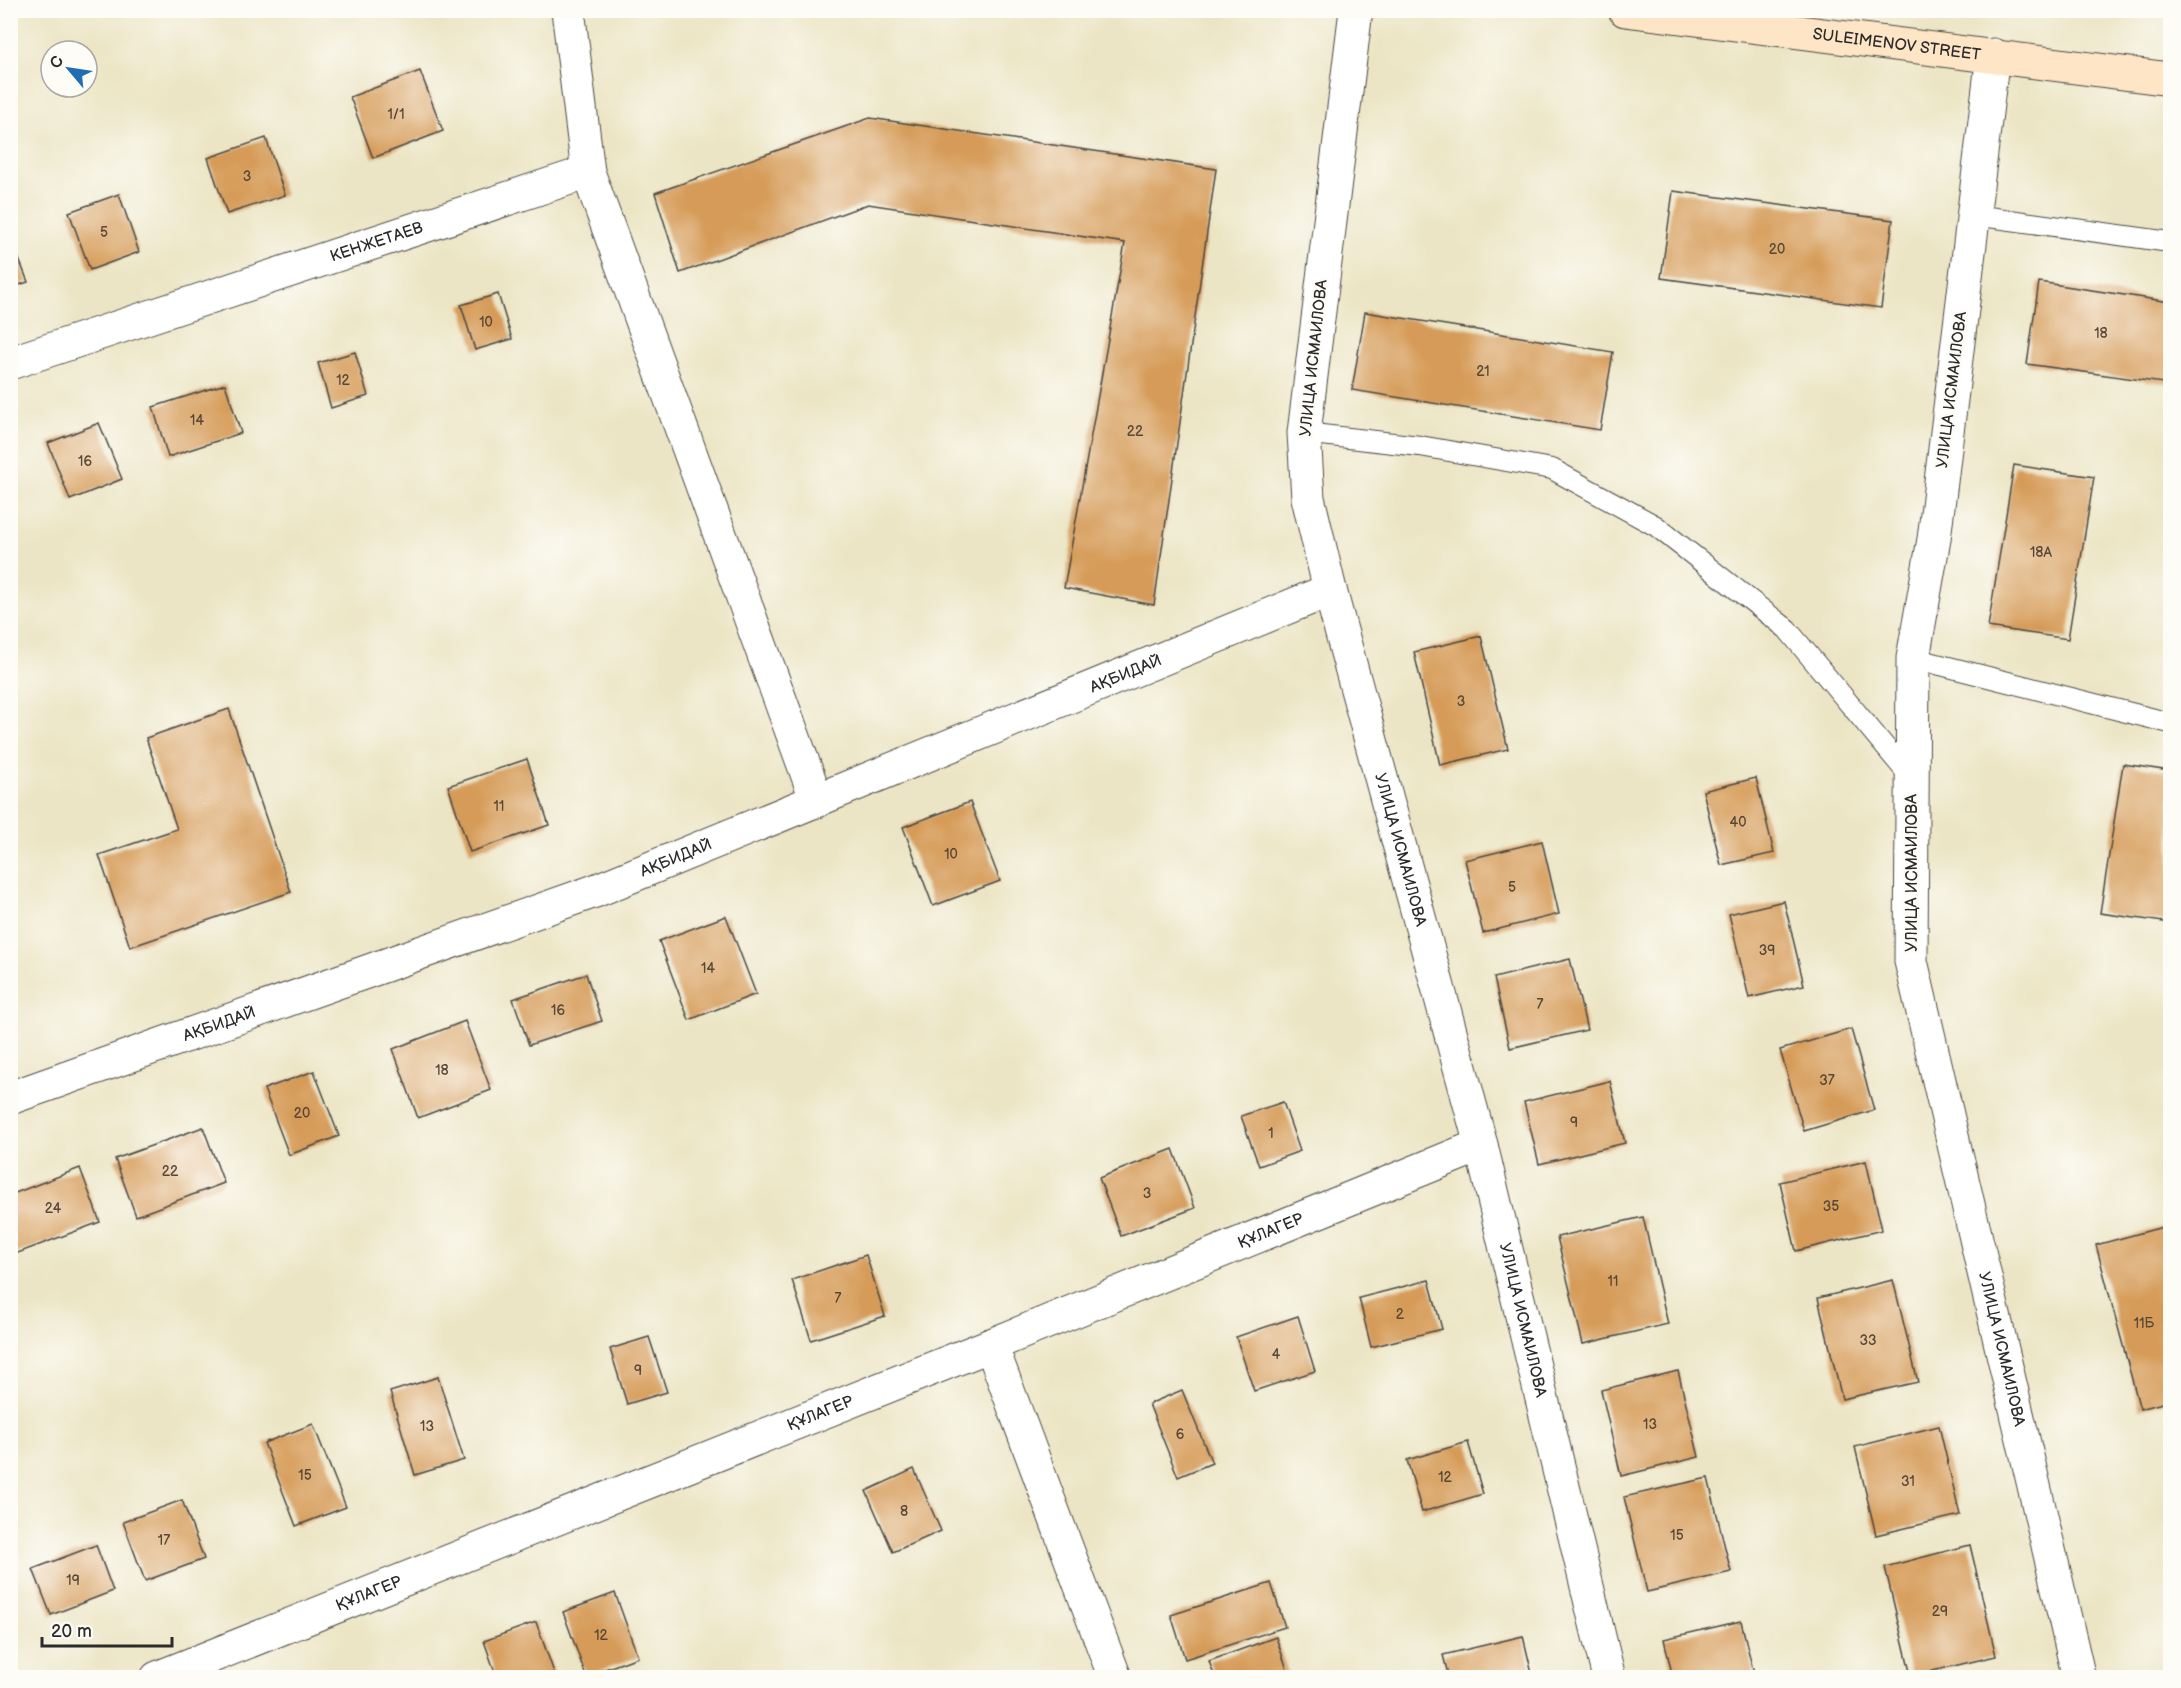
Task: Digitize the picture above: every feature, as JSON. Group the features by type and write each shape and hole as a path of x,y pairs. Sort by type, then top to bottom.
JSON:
{"street":[{"path":"568,10 588,172 817,801"},
{"name":"УЛИЦА ИСМАИЛОВА","path":"1356,10 1304,433 1308,498 1330,590 1481,1146 1609,1677"},
{"name":"SULEIMENOV STREET","path":"1625,10 2170,79"},
{"name":"УЛИЦА ИСМАИЛОВА","path":"1993,55 1934,539 1913,658 1911,961 2079,1677"},
{"name":"КЕНЖЕТАЕВ","path":"10,363 588,172"},
{"name":"АҚБИДАЙ","path":"10,1098 595,891 1330,590"},
{"name":"ҚҰЛАГЕР","path":"157,1677 991,1345 1481,1146"},
{"path":"991,1345 1115,1677"}],"lane":[{"path":"1974,215 2170,242"},
{"path":"1304,433 1420,446 1551,469 1656,526 1787,629 1912,779"},
{"path":"1913,658 2170,723"}],"building":[{"path":"420,71 443,131 373,158 350,97"},
{"path":"870,118 1216,169 1154,605 1064,588 1125,243 868,204 680,273 655,193"},
{"path":"266,138 285,195 227,214 208,158"},
{"path":"1673,191 1893,220 1881,308 1661,278"},
{"path":"119,194 139,252 90,270 69,212"},
{"path":"10,236 28,282 10,288"},
{"path":"2039,282 2170,302 2170,384 2027,364"},
{"path":"498,294 512,339 475,350 461,305"},
{"path":"1365,312 1613,352 1600,430 1352,390"},
{"path":"355,352 368,396 331,408 318,363"},
{"path":"225,384 241,433 168,457 153,407"},
{"path":"99,423 122,479 70,500 48,443"},
{"path":"2014,465 2094,477 2068,639 1988,627"},
{"path":"1481,636 1508,749 1440,765 1414,652"},
{"path":"229,709 291,892 130,947 99,855 177,829 146,738"},
{"path":"527,759 549,825 470,852 448,786"},
{"path":"2123,764 2170,771 2170,923 2100,913"},
{"path":"1756,778 1774,853 1721,865 1703,791"},
{"path":"970,802 1000,881 933,906 903,827"},
{"path":"1542,841 1559,914 1483,933 1465,860"},
{"path":"1784,901 1804,985 1749,998 1729,914"},
{"path":"726,916 756,994 689,1020 659,941"},
{"path":"1570,959 1587,1030 1510,1048 1494,978"},
{"path":"586,974 602,1021 529,1045 513,999"},
{"path":"465,1021 491,1090 418,1118 393,1049"},
{"path":"1851,1029 1874,1110 1804,1131 1780,1050"},
{"path":"314,1071 339,1136 289,1155 264,1089"},
{"path":"1610,1081 1625,1143 1539,1164 1524,1102"},
{"path":"1283,1102 1300,1151 1259,1166 1241,1116"},
{"path":"203,1127 224,1183 136,1216 115,1159"},
{"path":"1173,1149 1195,1208 1121,1236 1099,1178"},
{"path":"1866,1161 1882,1230 1796,1251 1780,1182"},
{"path":"80,1168 100,1222 10,1256 10,1195"},
{"path":"1643,1217 1668,1324 1583,1344 1557,1237"},
{"path":"2170,1225 2170,1401 2140,1409 2096,1245"},
{"path":"866,1255 885,1316 811,1340 792,1280"},
{"path":"1429,1280 1442,1329 1371,1347 1359,1298"},
{"path":"1893,1280 1918,1382 1842,1399 1818,1298"},
{"path":"1298,1316 1315,1371 1254,1391 1236,1337"},
{"path":"649,1337 667,1392 627,1404 610,1349"},
{"path":"1678,1371 1699,1457 1621,1476 1601,1390"},
{"path":"438,1377 464,1460 415,1475 390,1392"},
{"path":"1182,1390 1212,1463 1178,1477 1149,1404"},
{"path":"313,1424 346,1507 296,1526 264,1443"},
{"path":"1939,1426 1960,1515 1876,1535 1855,1447"},
{"path":"1468,1442 1483,1494 1422,1512 1407,1460"},
{"path":"914,1469 941,1531 893,1552 866,1491"},
{"path":"1708,1478 1731,1572 1647,1592 1624,1497"},
{"path":"182,1500 204,1559 145,1581 123,1522"},
{"path":"96,1545 113,1591 51,1615 33,1569"},
{"path":"1970,1545 1996,1656 1911,1676 1885,1567"},
{"path":"1271,1583 1285,1627 1185,1659 1171,1615"},
{"path":"615,1593 638,1657 586,1676 563,1612"},
{"path":"1741,1621 1755,1678 1673,1678 1664,1639"},
{"path":"536,1622 556,1678 497,1678 484,1641"},
{"path":"1523,1636 1533,1678 1449,1678 1443,1655"},
{"path":"1276,1637 1290,1678 1215,1678 1209,1661"}]}
